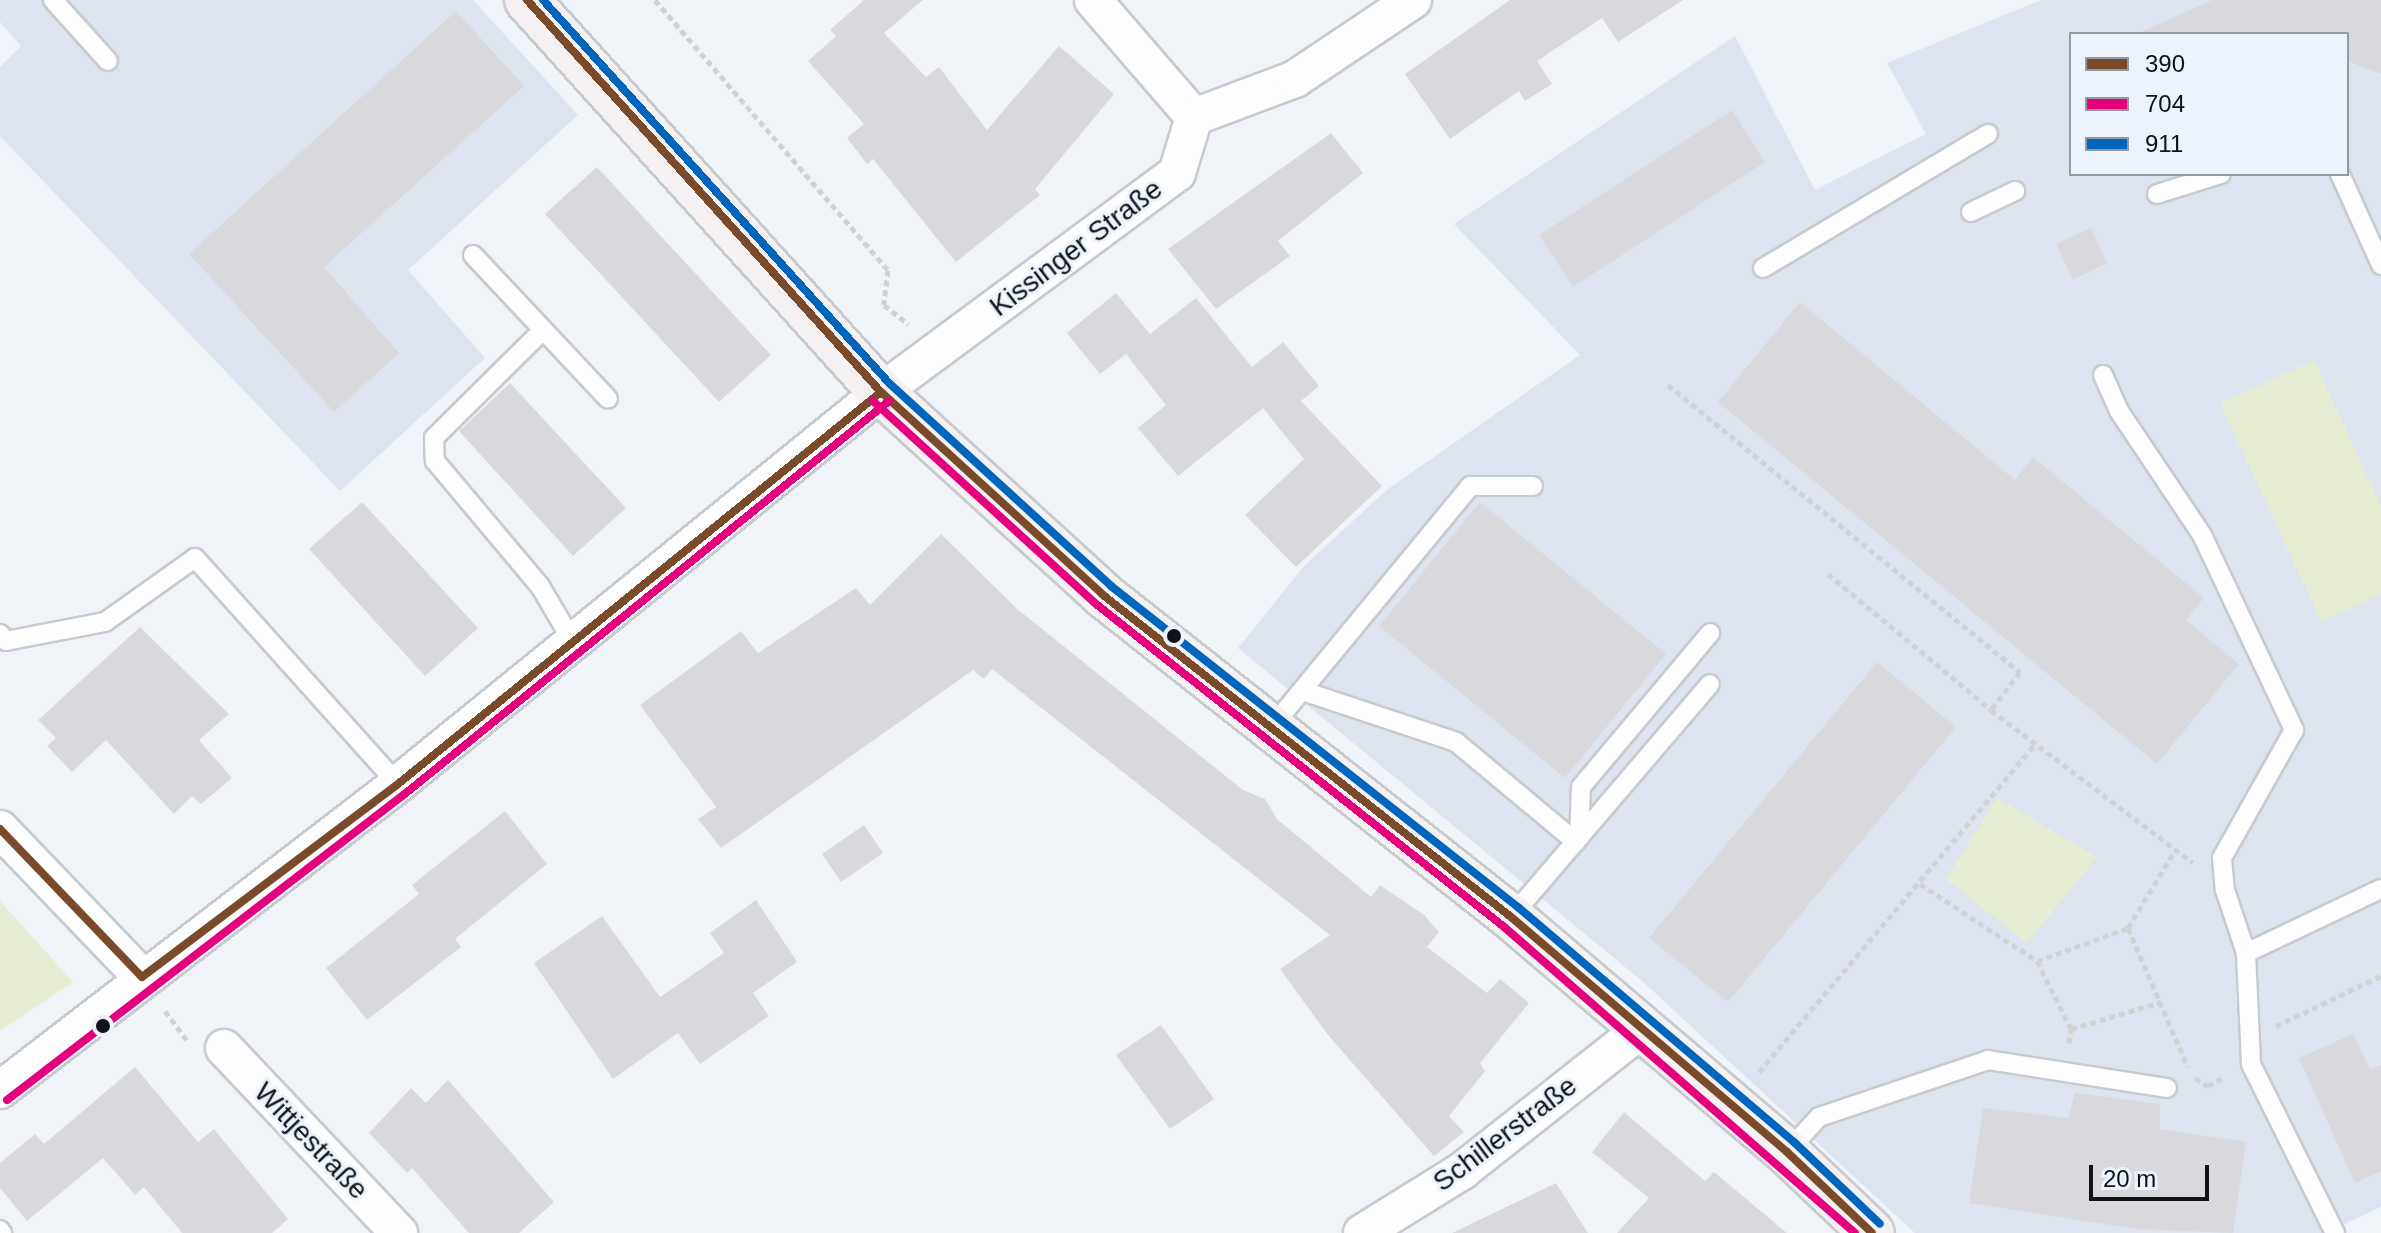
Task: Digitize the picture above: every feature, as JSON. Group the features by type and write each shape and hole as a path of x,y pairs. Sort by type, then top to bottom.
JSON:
{"main road":[{"path":"527,0 881,392 1103,595 1511,917 1643,1028 1787,1152 1858,1229"}],"street":[{"path":"1093,0 1194,117 1295,79 1413,0"},
{"name":"Kissinger Straße","path":"0,1090 142,977 398,784 881,392 1177,173 1194,117"},
{"path":"0,829 142,977"},
{"name":"Schillerstraße","path":"1362,1233 1462,1171 1643,1028"},
{"name":"Wittjestraße","path":"224,1048 399,1233"}],"lane":[{"path":"53,0 108,61"},
{"path":"1763,268 1988,134"},
{"path":"2157,194 2215,176"},
{"path":"2341,176 2381,265"},
{"path":"1971,212 2015,191"},
{"path":"473,255 608,399"},
{"path":"543,330 434,438 435,461 540,586 574,644"},
{"path":"2103,375 2119,411 2202,535 2294,730 2222,858 2225,890 2246,953 2251,1064 2335,1233"},
{"path":"1270,729 1470,486 1533,486"},
{"path":"0,634 6,641 105,622 195,558 398,784"},
{"path":"1577,840 1581,787 1710,633"},
{"path":"1511,917 1710,684"},
{"path":"1303,691 1456,742 1577,840"},
{"path":"2246,953 2381,889"},
{"path":"1787,1152 1819,1117 1988,1060 2167,1088"}],"path":[{"path":"655,0 888,270 884,305 940,350"},
{"path":"1668,385 2020,672 1991,710"},
{"path":"1828,574 2034,745 2225,890"},
{"path":"1772,1056 2034,745"},
{"path":"2037,961 2128,928 2175,850"},
{"path":"1920,884 2037,961 2071,1029 2064,1072"},
{"path":"2128,928 2192,1076 2208,1086 2251,1064"},
{"path":"2250,1038 2381,976"},
{"path":"142,977 207,1064 224,1048"},
{"path":"2071,1029 2161,1002"}],"shaded area":[{"path":"0,0 473,0 578,115 408,270 485,358 340,491 0,136 0,67 21,46 0,22"},
{"path":"2041,0 2381,0 2381,1207 2325,1233 1915,1233 1642,981 1238,648 1305,565 1388,489 1580,355 1454,224 1735,36 1815,190 1926,134 1887,63"}],"green space":[{"path":"2314,360 2381,506 2381,594 2321,621 2220,403"},
{"path":"1997,798 2097,857 2027,943 1946,879"},
{"path":"0,901 73,982 0,1031"}],"building":[{"path":"864,0 923,0 884,33 926,77 939,67 987,130 1059,46 1114,94 1035,189 1040,195 956,262 873,159 867,164 847,138 864,124 808,61 836,36 830,30"},
{"path":"1510,0 1683,0 1618,42 1602,18 1537,61 1552,84 1525,101 1519,91 1450,139 1405,74"},
{"path":"2212,0 2381,0 2381,74 2349,62 2349,32 2141,32"},
{"path":"456,11 524,86 324,267 399,353 334,412 189,254"},
{"path":"1732,110 1765,162 1573,287 1539,235"},
{"path":"1331,133 1363,173 1278,241 1290,256 1216,309 1168,249"},
{"path":"597,167 771,355 719,402 545,214"},
{"path":"2091,228 2107,263 2073,280 2056,244"},
{"path":"1116,293 1150,334 1196,298 1252,367 1283,342 1319,386 1301,401 1382,486 1296,567 1245,515 1304,459 1263,408 1178,476 1138,428 1166,405 1126,354 1100,374 1067,333"},
{"path":"1800,302 2015,480 2033,457 2204,598 2186,620 2239,664 2157,764 1718,402"},
{"path":"510,383 626,508 573,556 459,431"},
{"path":"362,502 478,628 425,676 309,549"},
{"path":"1480,502 1666,654 1565,778 1379,626"},
{"path":"941,534 1016,608 1243,790 1265,799 1277,819 1371,897 1380,885 1424,915 1439,932 1427,947 1487,993 1500,979 1529,1003 1480,1063 1485,1071 1449,1116 1464,1132 1434,1156 1328,1035 1280,969 1330,935 992,669 984,679 973,670 721,848 698,819 716,807 640,705 741,631 758,653 856,588 870,605"},
{"path":"140,627 229,714 199,740 232,778 201,804 192,796 174,814 106,740 72,772 47,746 56,738 38,720"},
{"path":"1877,662 1956,727 1728,1002 1649,938"},
{"path":"505,811 547,864 455,939 461,947 367,1020 326,968 419,894 412,885"},
{"path":"864,825 883,853 841,882 822,854"},
{"path":"756,900 797,962 753,993 769,1016 700,1064 678,1033 613,1079 534,963 602,916 660,997 724,953 710,933"},
{"path":"1161,1025 1214,1099 1170,1129 1116,1055"},
{"path":"2353,1034 2370,1070 2381,1065 2381,1171 2355,1183 2299,1058"},
{"path":"135,1067 198,1142 214,1129 288,1219 272,1233 182,1233 144,1187 135,1195 103,1158 27,1221 0,1188 0,1163 35,1134 44,1144"},
{"path":"448,1080 554,1202 519,1233 469,1233 412,1168 407,1173 369,1133 411,1088 426,1103"},
{"path":"2075,1093 2160,1104 2160,1129 2246,1142 2233,1233 2136,1229 1969,1203 1983,1108 2068,1118"},
{"path":"1624,1112 1705,1181 1714,1172 1787,1233 1617,1233 1649,1198 1592,1152"},
{"path":"1556,1183 1588,1233 1452,1233"}],"transit line":[{"name":"390","path":"527,0 881,392 1103,595 1511,917 1787,1152 1872,1233"},
{"name":"911","path":"543,0 890,384 1111,586 1519,908 1795,1143 1880,1224"},
{"name":"390","path":"0,829 142,977 398,784 881,392"},
{"name":"704","path":"873,401 1096,604 1503,926 1855,1233"},
{"name":"704","path":"7,1100 406,793 889,401"}]}
